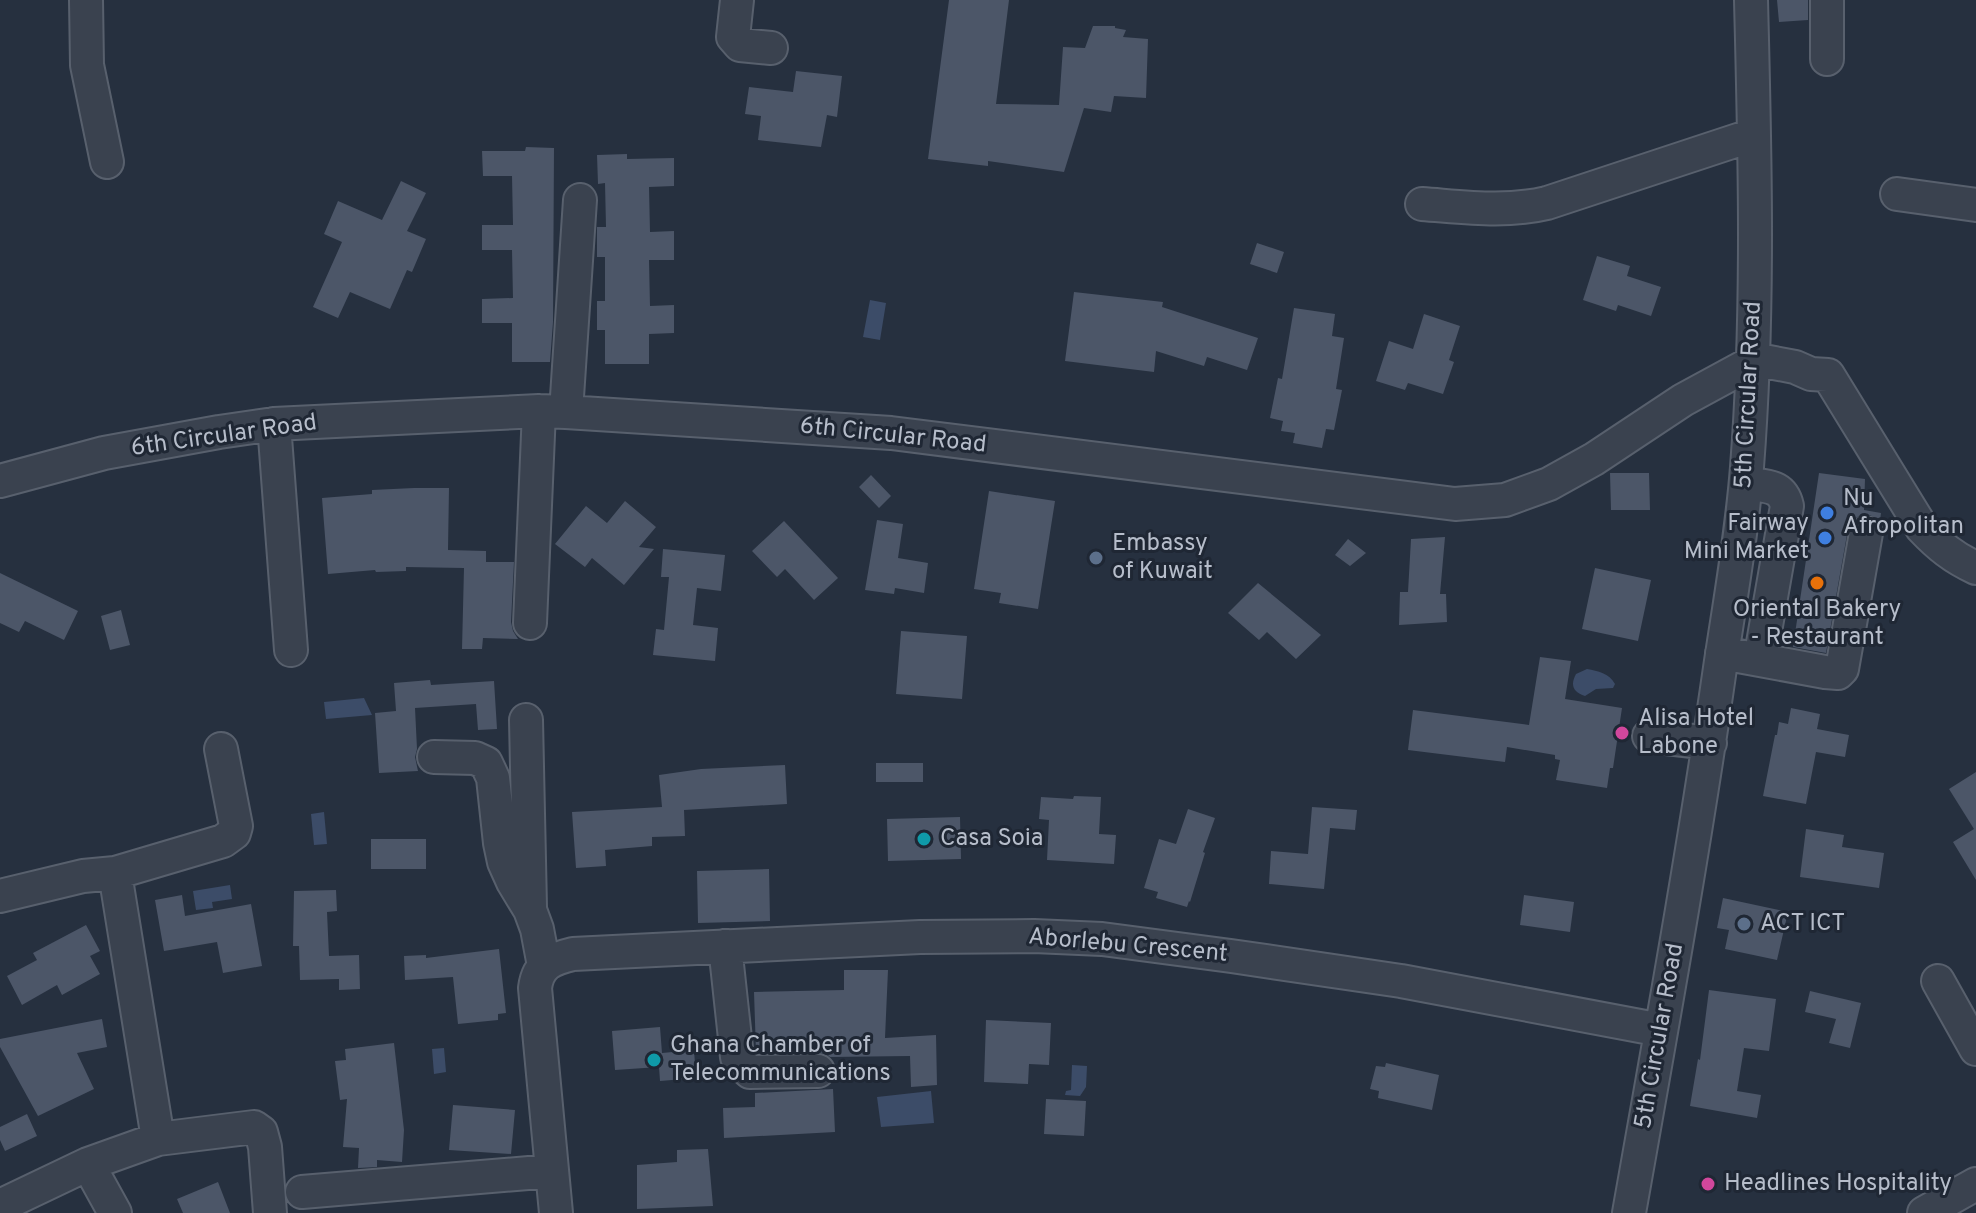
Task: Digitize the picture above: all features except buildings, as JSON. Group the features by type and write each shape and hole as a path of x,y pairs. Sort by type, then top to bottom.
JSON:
{"street":[{"path":"86,0 87,65 107,162"},
{"path":"737,0 733,37 740,45 771,48"},
{"name":"5th Circular Road","path":"1629,1213 1710,743 1746,483 1755,243 1751,0"},
{"path":"1827,0 1827,59"},
{"path":"1422,204 1501,210 1525,208 1753,135"},
{"path":"1897,194 1976,205"},
{"path":"530,623 552,412 580,200"},
{"path":"1753,360 1828,375 1922,528 1942,549 1976,568"},
{"name":"6th Circular Road","path":"0,481 104,453 274,424 552,412 891,433 1455,504 1505,500 1549,484 1753,360"},
{"path":"274,424 291,650"},
{"path":"1746,483 1779,490 1787,506 1760,660"},
{"path":"1722,653 1838,673 1842,669 1866,533"},
{"path":"526,720 530,910"},
{"path":"1649,736 1710,743"},
{"path":"0,896 83,876 115,873 223,841 234,833 236,826 221,749"},
{"path":"434,757 475,758 486,763 493,778 504,862 537,929 544,966 535,988 556,1213"},
{"path":"115,873 158,1139"},
{"name":"Aborlebu Crescent","path":"544,966 556,958 573,954 725,946 920,937 1102,939 1401,981 1661,1030"},
{"path":"725,946 737,1057 741,1064 750,1072 818,1071"},
{"path":"1938,981 1976,1049"},
{"path":"0,1206 88,1164 158,1139 254,1127 261,1132 265,1147 270,1213"},
{"path":"88,1164 115,1213"},
{"path":"302,1192 552,1171"},
{"path":"1924,1213 1976,1184"}],"water":[{"path":"870,300 886,303 880,340 863,337"},
{"path":"1587,669 1610,677 1615,684 1613,688 1596,689 1585,696 1578,692 1573,685 1574,678"},
{"path":"364,698 372,715 326,719 324,702"},
{"path":"324,812 327,844 314,845 311,814"},
{"path":"230,885 232,899 212,902 213,908 196,910 193,891"},
{"path":"444,1048 446,1072 434,1074 432,1049"},
{"path":"1072,1065 1087,1066 1086,1087 1080,1096 1065,1095 1066,1091 1071,1090"},
{"path":"931,1091 934,1123 881,1127 877,1097"}],"place":[{"name":"Nu Afropolitan","path":"1827,513"},
{"name":"Fairway Mini Market","path":"1825,538"},
{"name":"Embassy of Kuwait","path":"1096,558"},
{"name":"Oriental Bakery - Restaurant","path":"1817,583"},
{"name":"Alisa Hotel Labone","path":"1622,733"},
{"name":"Casa Soia","path":"924,839"},
{"name":"ACT ICT","path":"1744,924"},
{"name":"Ghana Chamber of Telecommunications","path":"654,1060"},
{"name":"Headlines Hospitality","path":"1708,1184"}]}
